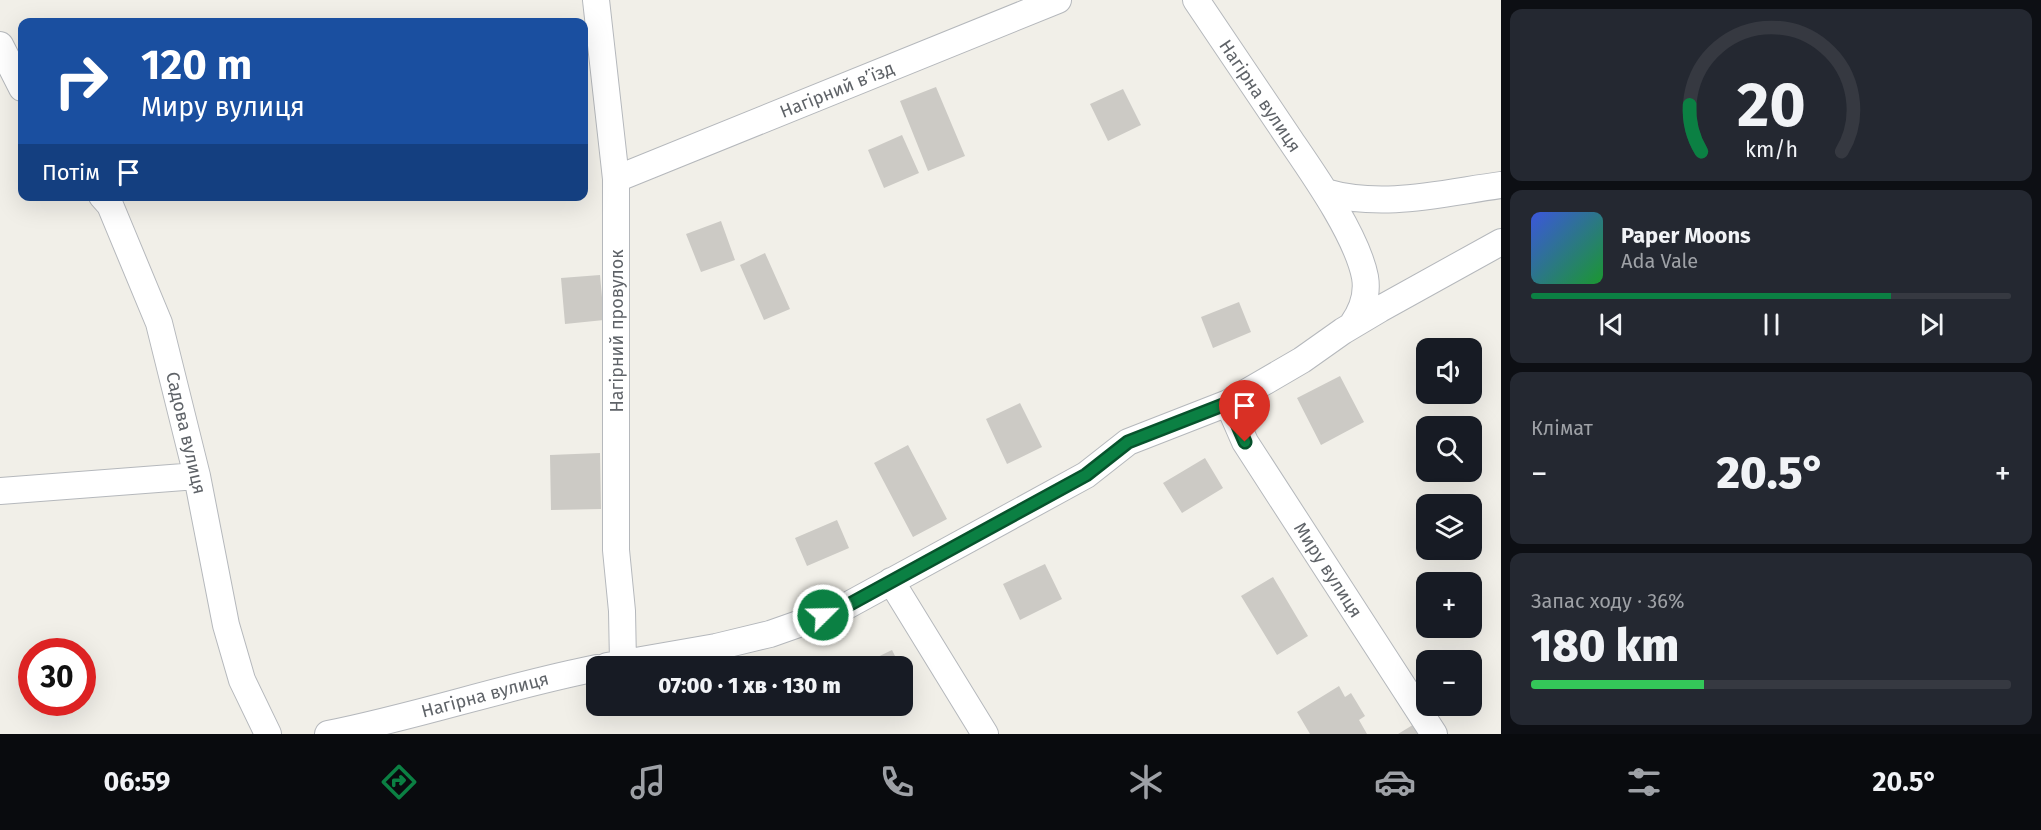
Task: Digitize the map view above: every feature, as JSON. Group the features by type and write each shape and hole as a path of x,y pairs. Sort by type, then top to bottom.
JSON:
{"street":[{"name":"Нагірний провулок","path":"596,0 616,179 616,550 622,611 616,656"},
{"name":"Нагірний в’їзд","path":"616,179 1058,0"},
{"name":"Нагірна вулиця","path":"1196,0 1325,192 1352,244 1365,277 1365,297 1352,325"},
{"path":"0,45 18,80"},
{"path":"1325,192 1349,199 1384,201 1501,186"},
{"name":"Садова вулиця","path":"106,201 159,323 197,476 226,626 242,680 268,734"},
{"name":"Нагірна вулиця","path":"663,656 716,647 770,634 841,609 1086,475 1128,442 1228,403 1302,360 1352,325 1501,242"},
{"name":"Миру вулиця","path":"1228,403 1245,442 1434,734"},
{"path":"0,491 197,476"},
{"path":"891,580 985,734"},
{"name":"Нагірна вулиця","path":"328,734 375,730 553,677 586,670"}],"building":[{"path":"936,87 965,156 928,171 900,101"},
{"path":"1123,89 1141,125 1108,141 1090,104"},
{"path":"902,135 919,173 884,188 868,150"},
{"path":"721,221 735,260 701,272 686,234"},
{"path":"765,253 790,309 764,320 740,265"},
{"path":"600,275 604,320 565,324 561,278"},
{"path":"1239,302 1251,332 1213,348 1201,317"},
{"path":"1340,376 1364,422 1321,445 1297,398"},
{"path":"1020,403 1042,447 1007,464 986,419"},
{"path":"908,445 947,519 913,537 874,463"},
{"path":"600,453 601,509 551,510 550,455"},
{"path":"1205,458 1223,488 1182,513 1163,483"},
{"path":"837,520 849,548 807,566 795,538"},
{"path":"1045,564 1062,599 1020,620 1003,584"},
{"path":"1273,577 1308,636 1277,655 1241,596"},
{"path":"892,650 895,656 880,656"},
{"path":"1339,686 1345,697 1351,693 1365,716 1359,720 1367,734 1310,734 1297,712"},
{"path":"1416,723 1422,734 1398,734"}],"route":[{"path":"823,615 841,609 891,580 961,545 1086,475 1128,442 1172,423 1228,403 1245,442"}]}
